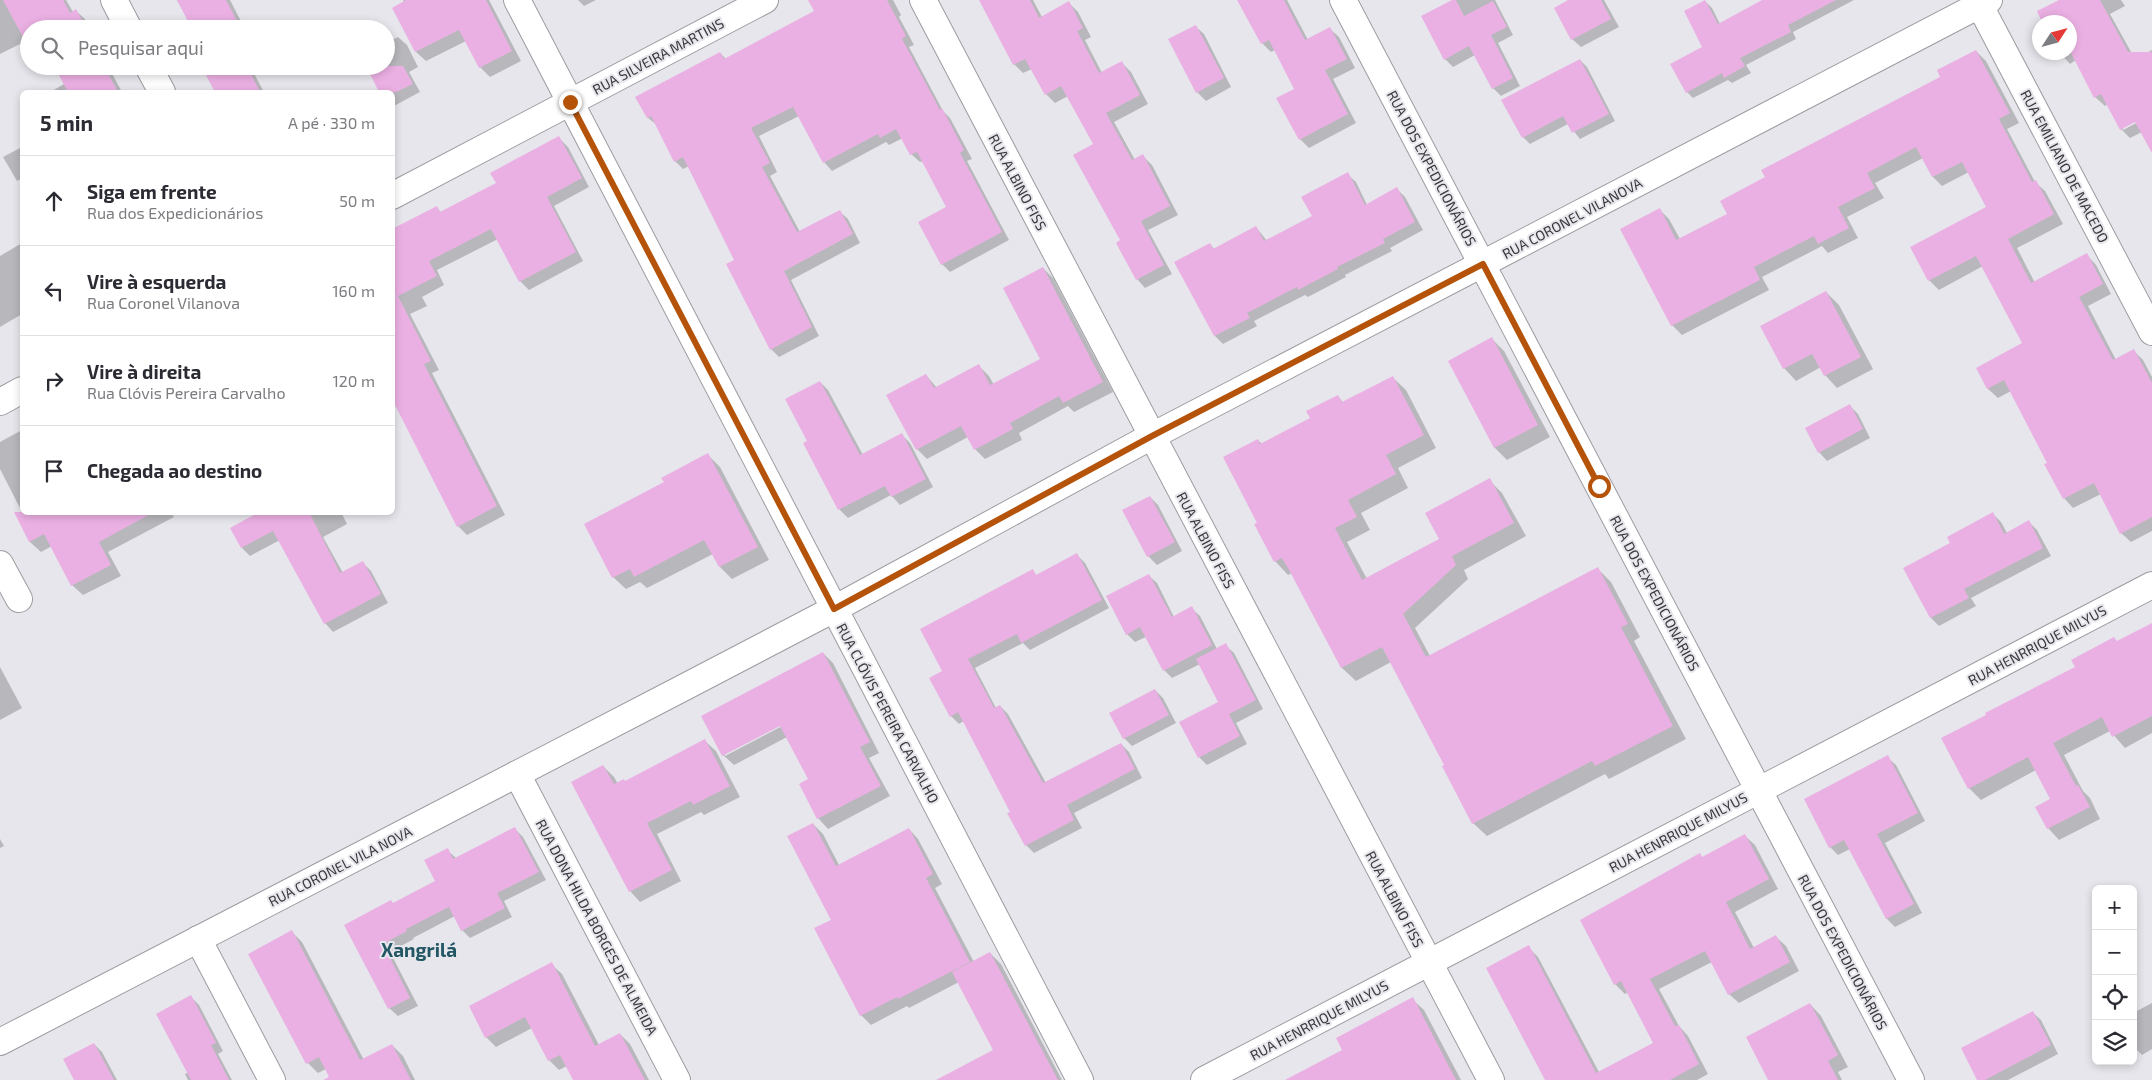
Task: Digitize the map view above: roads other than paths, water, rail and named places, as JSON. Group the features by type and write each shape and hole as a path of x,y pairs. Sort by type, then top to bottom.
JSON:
{"street":[{"path":"114,0 124,20"},
{"name":"RUA CLÓVIS PEREIRA CARVALHO","path":"517,0 1080,1080"},
{"name":"RUA SILVEIRA MARTINS","path":"395,194 765,0"},
{"name":"RUA ALBINO FISS","path":"923,0 1490,1080"},
{"name":"RUA DOS EXPEDICIONÁRIOS","path":"1343,0 1910,1080"},
{"name":"RUA CORONEL VILANOVA","path":"679,690 834,609 1152,436 1982,2"},
{"name":"RUA EMILIANO DE MACEDO","path":"1982,2 2152,332"},
{"path":"153,75 161,90"},
{"path":"0,402 20,391"},
{"path":"0,564 19,599"},
{"name":"RUA HENRRIQUE MILYUS","path":"1204,1080 2152,585"},
{"name":"RUA CORONEL VILA NOVA","path":"0,1042 679,690"},
{"name":"RUA DONA HILDA BORGES DE ALMEIDA","path":"517,774 677,1080"},
{"path":"198,939 272,1080"}],"district":[{"name":"Xangrilá","path":"419,949"}]}
